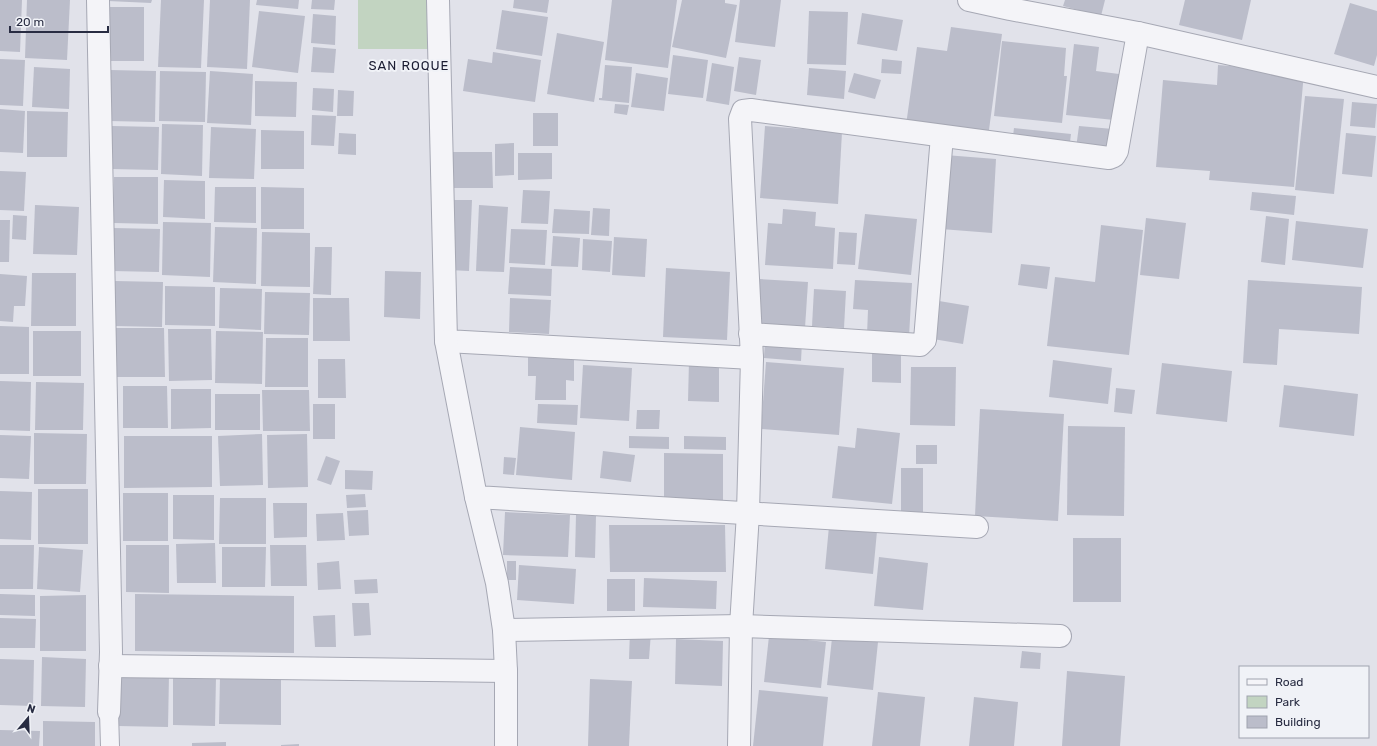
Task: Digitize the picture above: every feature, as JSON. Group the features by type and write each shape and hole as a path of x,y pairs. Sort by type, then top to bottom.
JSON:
{"street":[{"path":"98,0 110,666 109,712"},
{"path":"438,0 446,341 476,497 497,583 504,630 506,671 506,746"},
{"path":"969,0 1138,33 1377,87"},
{"path":"738,746 741,626 748,513 752,358 740,119 743,111 751,110 1109,158 1114,156 1117,151 1138,33"},
{"path":"750,334 920,345 925,340 942,136"},
{"path":"446,341 752,358"},
{"path":"476,497 977,527"},
{"path":"504,630 741,626 1060,636"},
{"path":"110,666 506,671"}],"lane":[{"path":"109,712 110,746"}],"green space":[{"path":"358,0 433,0 433,49 358,49"}],"building":[{"path":"0,0 22,0 20,52 0,51"},
{"path":"27,0 70,0 67,60 25,58"},
{"path":"108,0 152,0 151,3"},
{"path":"161,0 204,0 201,68 158,67"},
{"path":"210,0 250,0 247,69 207,67"},
{"path":"257,0 299,0 298,9 256,5"},
{"path":"312,0 335,0 334,10 311,9"},
{"path":"514,0 549,0 547,13 513,8"},
{"path":"612,0 677,0 668,68 605,60"},
{"path":"682,0 725,0 725,3 737,5 726,58 672,47"},
{"path":"740,0 781,0 775,47 735,42"},
{"path":"1065,0 1105,0 1101,16 1063,6"},
{"path":"1185,0 1251,0 1242,40 1179,25"},
{"path":"1350,3 1377,11 1377,55 1374,66 1334,54"},
{"path":"106,7 144,7 144,61 106,61"},
{"path":"502,10 548,17 542,56 496,49"},
{"path":"259,11 305,16 298,73 252,67"},
{"path":"809,11 848,12 846,65 807,64"},
{"path":"862,13 903,20 897,51 857,44"},
{"path":"313,14 336,16 335,45 311,43"},
{"path":"951,27 1002,34 988,137 906,125 917,47 947,51"},
{"path":"557,33 604,42 594,102 547,94"},
{"path":"1002,41 1066,48 1064,76 1067,76 1062,123 994,116"},
{"path":"1074,44 1099,47 1096,71 1119,74 1114,120 1066,115"},
{"path":"313,47 336,49 334,73 311,72"},
{"path":"493,52 541,60 535,102 463,91 468,59 492,63"},
{"path":"673,55 708,60 703,98 668,94"},
{"path":"739,57 761,60 756,95 734,91"},
{"path":"0,59 25,60 23,106 0,105"},
{"path":"882,59 902,61 901,74 881,73"},
{"path":"712,63 734,67 729,105 706,101"},
{"path":"605,65 632,67 629,103 599,100 599,98 602,98"},
{"path":"1218,65 1304,72 1294,187 1209,180 1210,171 1156,167 1163,80 1217,85"},
{"path":"34,67 70,69 69,109 32,107"},
{"path":"809,68 846,71 844,99 807,95"},
{"path":"110,70 156,71 155,122 109,121"},
{"path":"160,71 206,72 205,122 159,121"},
{"path":"210,71 253,74 251,125 207,123"},
{"path":"636,73 668,78 664,111 631,107"},
{"path":"854,73 881,80 875,99 848,92"},
{"path":"255,81 297,82 296,117 255,116"},
{"path":"313,88 334,89 333,112 312,110"},
{"path":"338,90 354,91 353,116 337,116"},
{"path":"1305,96 1344,99 1334,194 1295,190"},
{"path":"1352,102 1377,104 1375,128 1350,126"},
{"path":"615,104 629,105 627,115 614,113"},
{"path":"0,109 25,111 23,153 0,152"},
{"path":"27,111 68,112 67,157 27,157"},
{"path":"533,113 558,113 558,146 533,146"},
{"path":"312,115 336,116 334,146 311,145"},
{"path":"162,124 203,125 202,176 161,174"},
{"path":"112,126 159,127 158,170 111,169"},
{"path":"765,126 842,132 838,204 760,198"},
{"path":"1079,126 1113,129 1110,151 1076,148"},
{"path":"211,127 256,129 254,179 209,178"},
{"path":"1014,128 1071,134 1069,150 1012,144"},
{"path":"261,130 304,131 304,169 261,169"},
{"path":"339,133 356,134 356,155 338,154"},
{"path":"1346,133 1376,136 1372,177 1342,174"},
{"path":"514,143 514,175 495,176 495,144"},
{"path":"451,152 492,152 493,188 451,188"},
{"path":"518,153 552,153 552,179 518,180"},
{"path":"945,155 996,159 992,233 941,229"},
{"path":"0,171 26,172 24,211 0,210"},
{"path":"114,177 158,177 158,224 114,223"},
{"path":"164,180 205,181 205,219 163,217"},
{"path":"215,187 256,187 256,223 214,222"},
{"path":"261,187 304,188 304,229 261,229"},
{"path":"523,190 550,191 548,224 521,223"},
{"path":"1252,192 1296,196 1294,215 1250,210"},
{"path":"452,200 472,200 469,271 449,270"},
{"path":"35,205 79,207 77,255 33,254"},
{"path":"479,205 508,207 504,272 476,271"},
{"path":"593,208 610,209 609,236 591,235"},
{"path":"554,209 590,211 589,234 552,233"},
{"path":"783,209 816,212 815,226 835,228 833,269 765,265 768,223 782,224"},
{"path":"865,214 917,219 911,275 858,269"},
{"path":"13,215 27,216 26,240 12,239"},
{"path":"1266,216 1289,219 1285,265 1261,262"},
{"path":"1146,218 1186,223 1179,279 1140,275"},
{"path":"0,220 10,220 9,262 0,262"},
{"path":"1296,221 1368,229 1363,268 1292,260"},
{"path":"163,222 211,223 210,277 162,275"},
{"path":"1101,225 1143,230 1129,355 1047,346 1055,277 1095,282"},
{"path":"215,227 257,228 256,284 213,282"},
{"path":"113,228 160,229 159,272 112,271"},
{"path":"511,229 547,230 545,265 509,263"},
{"path":"262,232 310,233 310,287 261,286"},
{"path":"839,232 857,233 855,265 837,264"},
{"path":"553,236 580,238 578,267 551,266"},
{"path":"614,237 647,239 645,277 612,275"},
{"path":"583,239 612,241 610,272 582,270"},
{"path":"315,247 332,247 331,295 313,294"},
{"path":"1021,264 1050,267 1047,289 1018,285"},
{"path":"510,267 552,269 551,296 508,294"},
{"path":"666,268 730,272 727,340 663,337"},
{"path":"385,271 421,272 420,319 384,317"},
{"path":"32,273 76,273 76,326 31,326"},
{"path":"0,274 27,276 25,306 14,306 13,322 0,321"},
{"path":"760,279 808,282 805,328 757,325"},
{"path":"855,280 912,283 909,337 867,335 868,310 853,309"},
{"path":"1248,280 1362,287 1359,334 1279,329 1277,365 1243,363"},
{"path":"115,281 163,282 162,327 115,326"},
{"path":"165,286 215,287 215,326 165,325"},
{"path":"220,288 262,289 261,330 219,328"},
{"path":"814,289 846,291 844,328 812,326"},
{"path":"265,292 310,293 309,335 264,334"},
{"path":"313,298 349,298 350,341 313,341"},
{"path":"510,298 551,300 549,334 509,332"},
{"path":"939,301 969,306 963,344 933,339"},
{"path":"0,326 29,327 29,374 0,374"},
{"path":"113,328 164,328 165,377 113,377"},
{"path":"168,329 211,329 212,380 169,381"},
{"path":"33,331 81,331 81,376 33,376"},
{"path":"216,331 263,332 262,384 215,383"},
{"path":"266,338 308,338 308,387 265,387"},
{"path":"765,339 802,342 801,361 764,358"},
{"path":"528,348 574,349 574,381 566,380 566,400 535,400 536,376 528,376"},
{"path":"872,353 901,353 901,383 872,382"},
{"path":"318,359 345,359 346,398 318,398"},
{"path":"1053,360 1112,368 1108,404 1049,397"},
{"path":"689,361 719,362 719,402 688,401"},
{"path":"766,362 844,368 839,435 761,429"},
{"path":"1162,363 1232,371 1227,422 1156,414"},
{"path":"583,365 632,368 629,421 580,418"},
{"path":"911,367 956,367 955,426 910,425"},
{"path":"0,381 31,382 30,431 0,430"},
{"path":"36,382 84,383 83,430 35,430"},
{"path":"1284,385 1358,394 1354,436 1279,427"},
{"path":"123,386 167,386 168,428 123,428"},
{"path":"1116,388 1135,390 1132,414 1114,412"},
{"path":"171,389 211,389 211,428 171,429"},
{"path":"262,390 309,390 310,431 263,431"},
{"path":"215,394 260,394 260,430 215,430"},
{"path":"313,404 335,404 335,439 313,439"},
{"path":"538,404 578,405 577,425 537,423"},
{"path":"980,409 1064,414 1058,521 975,516"},
{"path":"637,410 660,410 659,429 636,429"},
{"path":"1068,426 1125,427 1124,516 1067,515"},
{"path":"520,427 575,432 572,480 516,475"},
{"path":"857,428 900,433 892,504 832,498 838,446 855,448"},
{"path":"34,433 87,434 86,484 34,484"},
{"path":"262,434 263,485 220,486 218,436"},
{"path":"307,434 308,487 268,488 267,435"},
{"path":"0,435 31,436 29,479 0,478"},
{"path":"124,436 212,436 212,487 124,488"},
{"path":"629,436 669,437 669,449 629,448"},
{"path":"684,436 726,437 726,450 684,449"},
{"path":"916,445 937,445 937,464 916,464"},
{"path":"603,451 635,455 631,482 600,478"},
{"path":"664,453 723,454 723,504 664,504"},
{"path":"326,456 340,461 331,485 317,480"},
{"path":"504,457 516,458 514,475 503,474"},
{"path":"901,468 923,468 923,512 901,512"},
{"path":"345,470 373,471 372,490 345,489"},
{"path":"38,489 88,489 88,544 38,544"},
{"path":"0,491 32,492 31,540 0,539"},
{"path":"123,493 168,493 168,541 123,541"},
{"path":"365,494 366,507 347,508 346,495"},
{"path":"173,495 214,495 214,540 173,539"},
{"path":"220,498 266,498 266,544 219,544"},
{"path":"273,503 307,503 307,537 274,538"},
{"path":"368,510 369,535 349,536 347,511"},
{"path":"505,512 570,515 568,557 503,555"},
{"path":"343,513 345,540 317,541 316,514"},
{"path":"576,515 596,516 595,558 575,557"},
{"path":"609,525 725,525 726,572 610,572"},
{"path":"829,526 877,531 873,574 825,569"},
{"path":"1073,538 1121,538 1121,602 1073,602"},
{"path":"215,543 216,583 177,583 176,544"},
{"path":"0,545 34,545 33,589 0,589"},
{"path":"126,545 169,545 169,593 126,592"},
{"path":"270,545 306,545 307,586 271,586"},
{"path":"39,547 83,550 80,592 37,589"},
{"path":"222,547 266,547 265,587 222,587"},
{"path":"879,557 928,563 923,610 874,606"},
{"path":"339,561 341,589 318,590 317,563"},
{"path":"507,561 516,561 516,580 507,580"},
{"path":"519,565 576,569 574,604 517,600"},
{"path":"644,578 717,581 716,609 643,607"},
{"path":"377,579 378,593 355,594 354,580"},
{"path":"607,579 635,579 635,611 607,611"},
{"path":"0,594 35,595 35,616 0,615"},
{"path":"135,594 294,596 294,653 135,651"},
{"path":"86,595 86,651 40,651 40,596"},
{"path":"352,603 369,603 371,635 354,636"},
{"path":"335,615 336,647 315,647 313,616"},
{"path":"0,618 36,619 35,648 0,648"},
{"path":"630,631 651,632 649,659 629,659"},
{"path":"769,636 826,642 821,688 764,682"},
{"path":"832,638 878,642 873,690 827,685"},
{"path":"676,639 723,641 722,686 675,684"},
{"path":"1022,651 1041,653 1040,669 1020,668"},
{"path":"42,657 86,659 85,707 41,706"},
{"path":"0,659 34,660 33,706 0,705"},
{"path":"1067,671 1125,676 1120,746 1062,746"},
{"path":"119,674 169,675 168,727 118,726"},
{"path":"173,676 216,677 215,726 173,725"},
{"path":"220,677 281,678 281,725 219,724"},
{"path":"590,679 632,681 629,746 588,746"},
{"path":"759,690 828,697 823,746 753,746"},
{"path":"878,692 925,697 920,746 872,746"},
{"path":"974,697 1018,702 1014,746 969,746"},
{"path":"43,721 95,722 95,746 43,746"},
{"path":"0,730 40,731 39,746 0,746"},
{"path":"226,742 226,746 192,746 192,743"},
{"path":"299,744 299,746 281,746 281,745"}],"district":[{"name":"SAN ROQUE","path":"409,65"}]}
